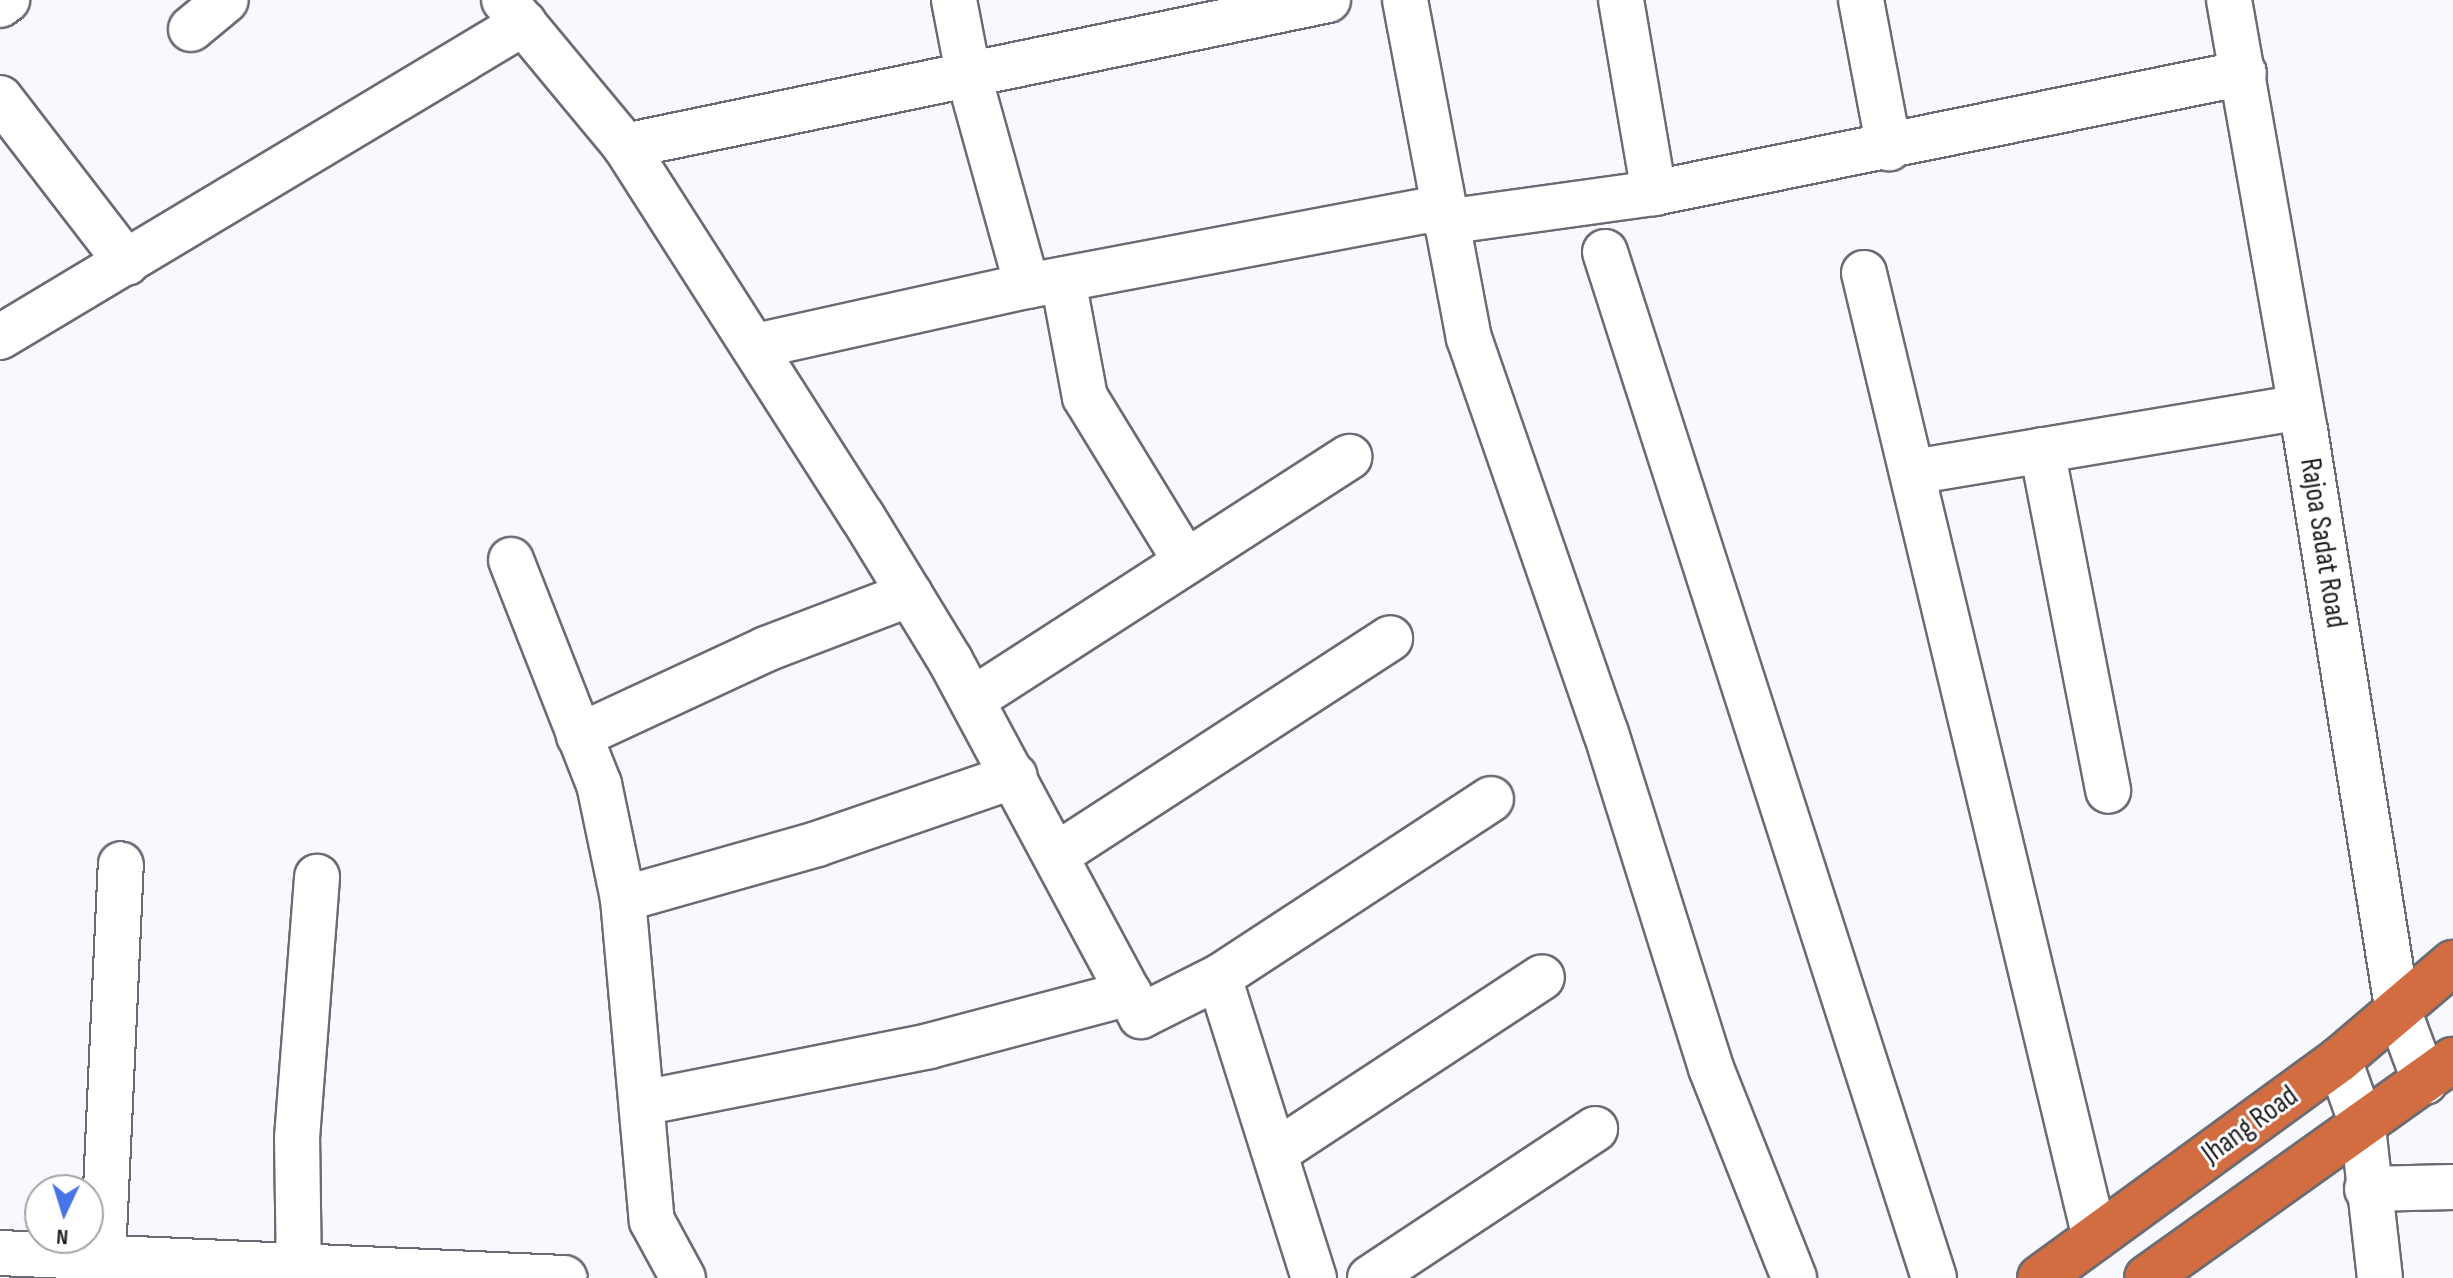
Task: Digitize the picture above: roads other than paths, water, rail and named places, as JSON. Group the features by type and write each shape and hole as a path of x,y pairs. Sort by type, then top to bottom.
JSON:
{"highway":[{"name":"Jhang Road","path":"2040,1278 2339,1060 2397,1007 2453,963"},
{"path":"2147,1278 2439,1071"}],"street":[{"path":"0,5 7,0"},
{"path":"191,29 226,0"},
{"path":"954,0 968,73 1085,397 1186,562"},
{"path":"625,146 1328,0"},
{"path":"1405,0 1469,338 1606,733 1711,1068 1794,1278"},
{"path":"1621,0 1654,193"},
{"path":"1861,0 1889,148"},
{"name":"Rajoa Sadat Road","path":"2229,0 2301,407 2397,1007 2439,1071"},
{"path":"0,337 127,263 514,11 625,146 756,346 972,700 1058,854 1141,1016 1219,977 1491,799"},
{"path":"756,346 1045,283 1444,214 1654,193 1889,148 2244,73"},
{"path":"0,98 127,263"},
{"path":"1605,252 1934,1278"},
{"path":"1864,273 2095,1238"},
{"path":"1913,472 2301,407"},
{"path":"2042,450 2108,791"},
{"path":"972,700 1349,457"},
{"path":"511,560 599,784 623,899 652,1221 683,1278"},
{"path":"579,736 766,649 910,594"},
{"path":"1058,854 1390,638"},
{"path":"623,899 817,844 1015,776"},
{"path":"102,1269 121,864"},
{"path":"299,1271 297,1138 317,877"},
{"path":"1219,977 1232,1031 1276,1152 1314,1278"},
{"path":"1276,1152 1542,977"},
{"path":"642,1103 929,1046 1129,993"},
{"path":"2339,1060 2363,1127 2367,1189 2380,1278"},
{"path":"1370,1278 1595,1129"},
{"path":"2367,1189 2453,1187"},
{"path":"0,1253 102,1269 564,1278"}]}
